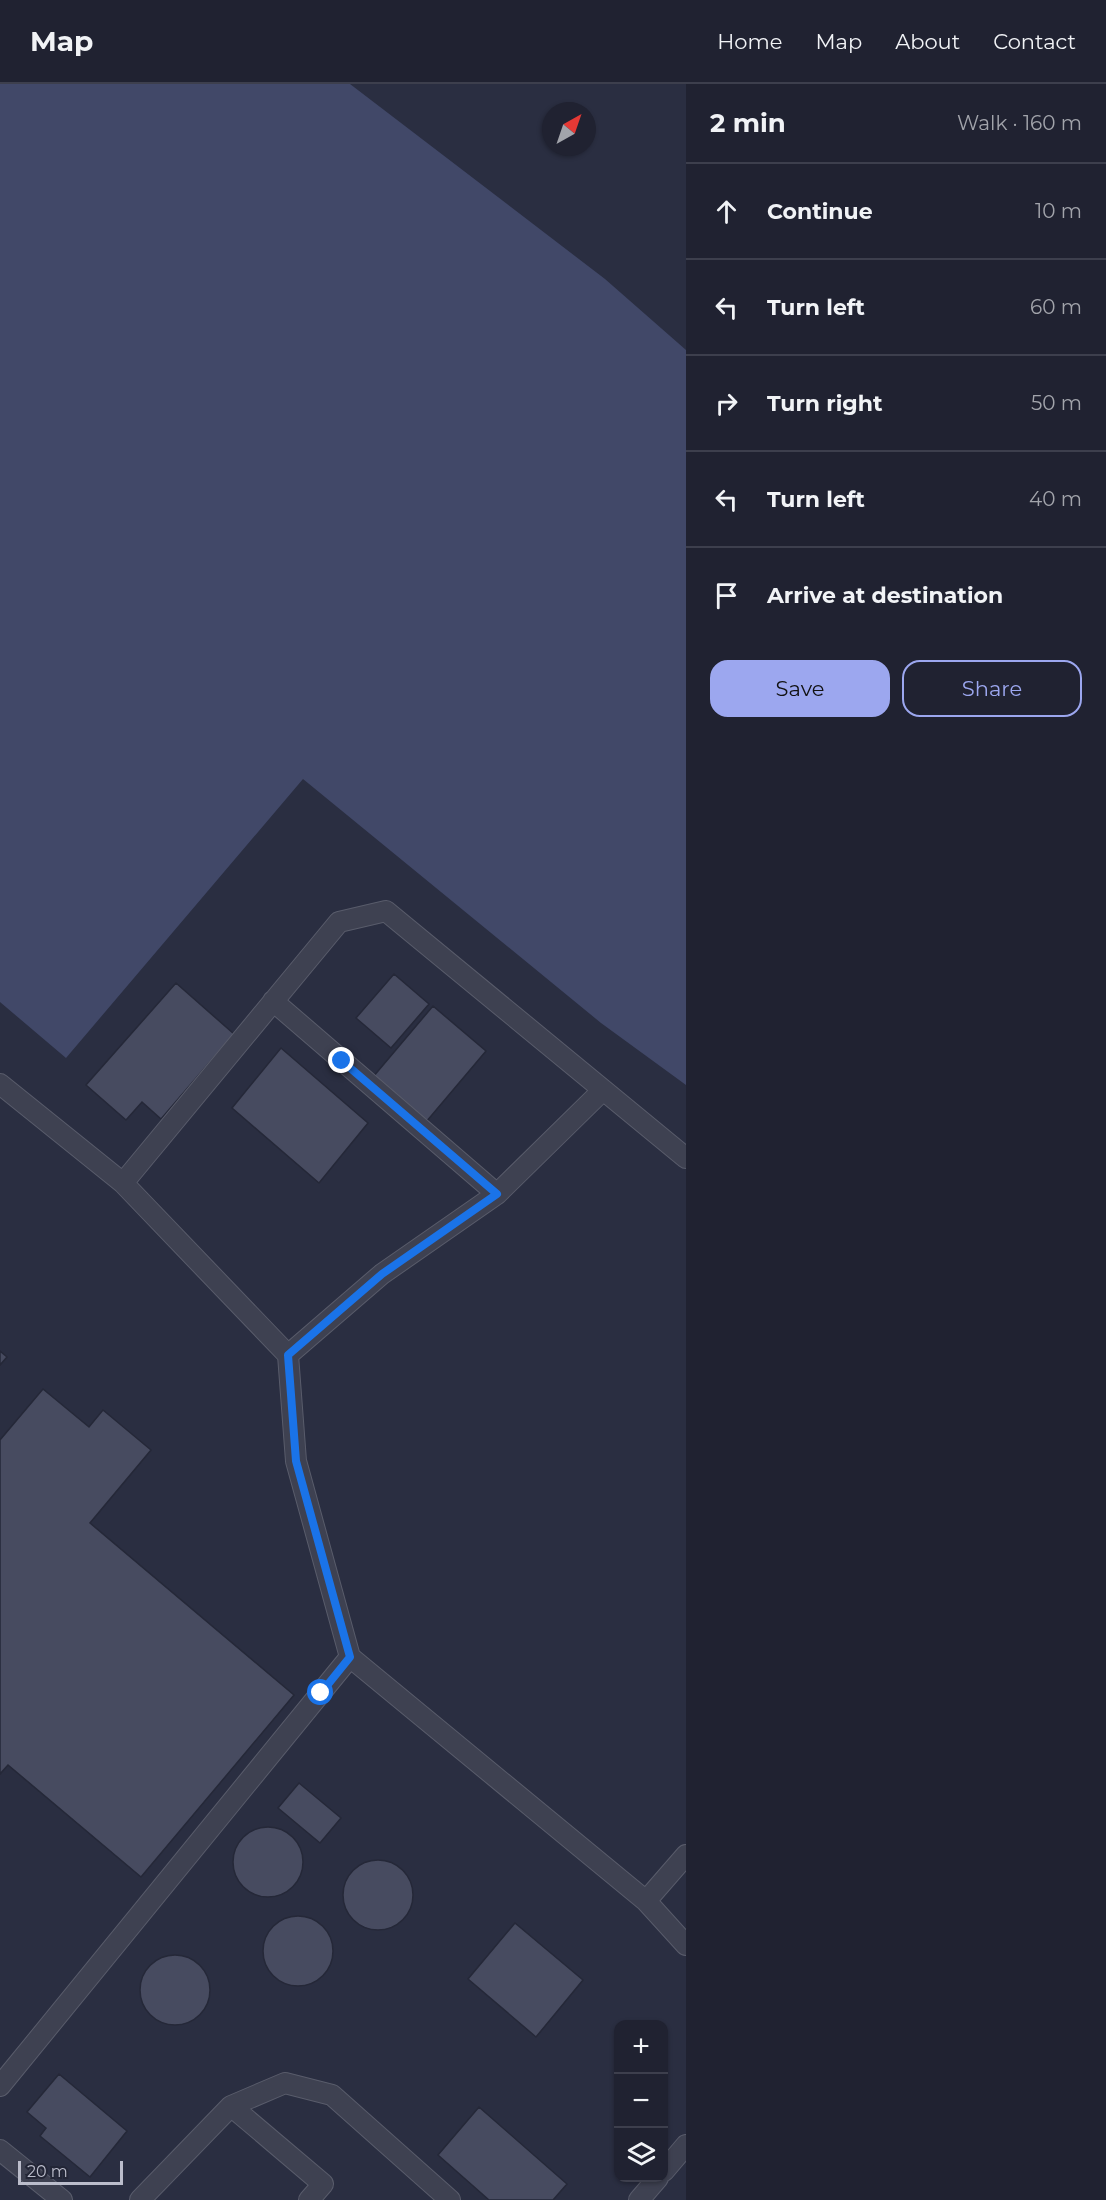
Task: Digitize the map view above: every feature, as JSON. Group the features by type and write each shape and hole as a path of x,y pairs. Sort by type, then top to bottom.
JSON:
{"lane":[{"path":"123,1183 339,922 386,911 686,1158"},
{"path":"273,1001 497,1194"},
{"path":"0,1084 123,1183 288,1355 296,1461 350,1657 645,1901 686,1945"},
{"path":"288,1355 382,1274 497,1194 603,1090"},
{"path":"0,2086 350,1657"},
{"path":"645,1901 686,1855"},
{"path":"140,2200 231,2106 285,2083 332,2095 450,2200"},
{"path":"231,2106 322,2184 309,2200"},
{"path":"668,2165 686,2145"},
{"path":"0,2150 62,2200"},
{"path":"639,2200 655,2182"}],"water":[{"path":"0,84 350,84 605,279 686,350 686,1085 601,1023 303,779 66,1058 0,1002"}],"building":[{"path":"394,974 429,1004 391,1048 356,1018"},
{"path":"176,983 234,1034 161,1119 142,1102 126,1120 86,1085"},
{"path":"433,1006 486,1051 426,1122 373,1077"},
{"path":"281,1048 368,1123 319,1183 232,1108"},
{"path":"0,1351 7,1357 0,1365"},
{"path":"43,1389 89,1427 103,1410 151,1450 90,1523 294,1695 141,1877 8,1765 0,1774 0,1440"},
{"path":"299,1783 341,1818 320,1843 278,1808"},
{"path":"268,1827 281,1830 293,1837 300,1849 303,1862 300,1875 293,1887 281,1894 268,1897 255,1894 243,1887 236,1875 233,1862 236,1849 243,1837 255,1830"},
{"path":"378,1860 397,1866 407,1876 413,1895 407,1914 397,1924 378,1930 359,1924 349,1914 343,1895 349,1876 359,1866"},
{"path":"298,1916 317,1922 327,1932 333,1951 327,1970 317,1980 298,1986 279,1980 269,1970 263,1951 269,1932 279,1922"},
{"path":"515,1923 583,1980 536,2037 468,1979"},
{"path":"175,1955 194,1961 204,1971 210,1990 204,2009 194,2019 175,2025 156,2019 146,2009 140,1990 146,1971 156,1961"},
{"path":"59,2074 127,2131 90,2177 40,2136 46,2128 27,2112"},
{"path":"479,2107 567,2184 553,2200 489,2200 438,2155"}],"route":[{"path":"321,1693 350,1657 296,1461 288,1355 382,1274 497,1194 342,1061"}]}
